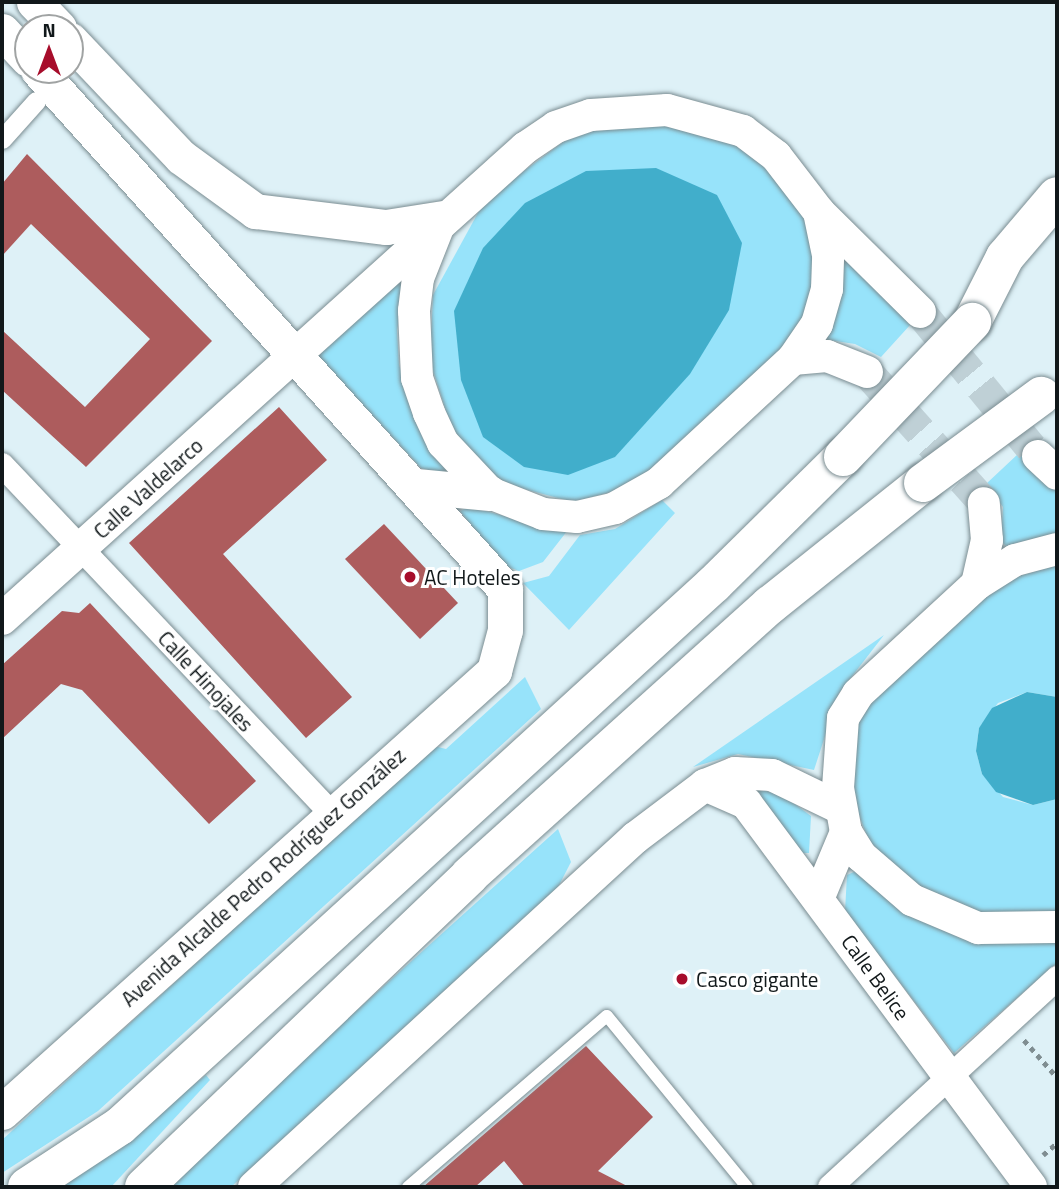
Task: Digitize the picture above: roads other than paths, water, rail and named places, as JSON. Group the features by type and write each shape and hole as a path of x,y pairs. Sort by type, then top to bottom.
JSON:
{"highway":[{"path":"27,1187 120,1126 714,584 843,457 972,322 1057,196"},
{"path":"1012,266 1057,234"},
{"path":"144,1187 500,848 770,606 923,483 1052,389"}],"main road":[{"path":"84,55 181,157 254,211 386,227 443,218"},
{"name":"Avenida Alcalde Pedro Rodríguez González","path":"2,1112 331,813 494,671 505,630 505,589 416,486 37,85"},
{"path":"416,486 490,493"}],"street":[{"path":"2,139 37,85"},
{"name":"Calle Valdelarco","path":"2,619 443,218 556,127 628,109 667,110 743,131 776,156 819,212 920,312"},
{"path":"443,218 418,278 413,344 417,378 443,443 490,493 543,514 577,517 626,503 659,483 793,359 817,324 827,289 828,255 819,212"},
{"path":"793,359 827,356 867,372"},
{"name":"Calle Hinojales","path":"2,465 331,813"},
{"path":"977,584 987,540 984,503"},
{"path":"818,899 843,820 838,754 848,710 879,672 977,584 1015,560 1057,549"},
{"path":"254,1187 635,838 705,785 735,773 772,775 843,820 885,879 944,915 978,928 1057,927"},
{"name":"Calle Belice","path":"705,785 746,803 949,1077 1033,1175"},
{"path":"830,1187 1057,978"}],"lane":[{"path":"408,1187 607,1016 747,1187"}],"tunnel":[{"path":"920,312 1038,456"},
{"path":"867,372 984,503"}],"place":[{"name":"AC Hoteles","path":"410,577"},
{"name":"Casco gigante","path":"682,979"}]}
